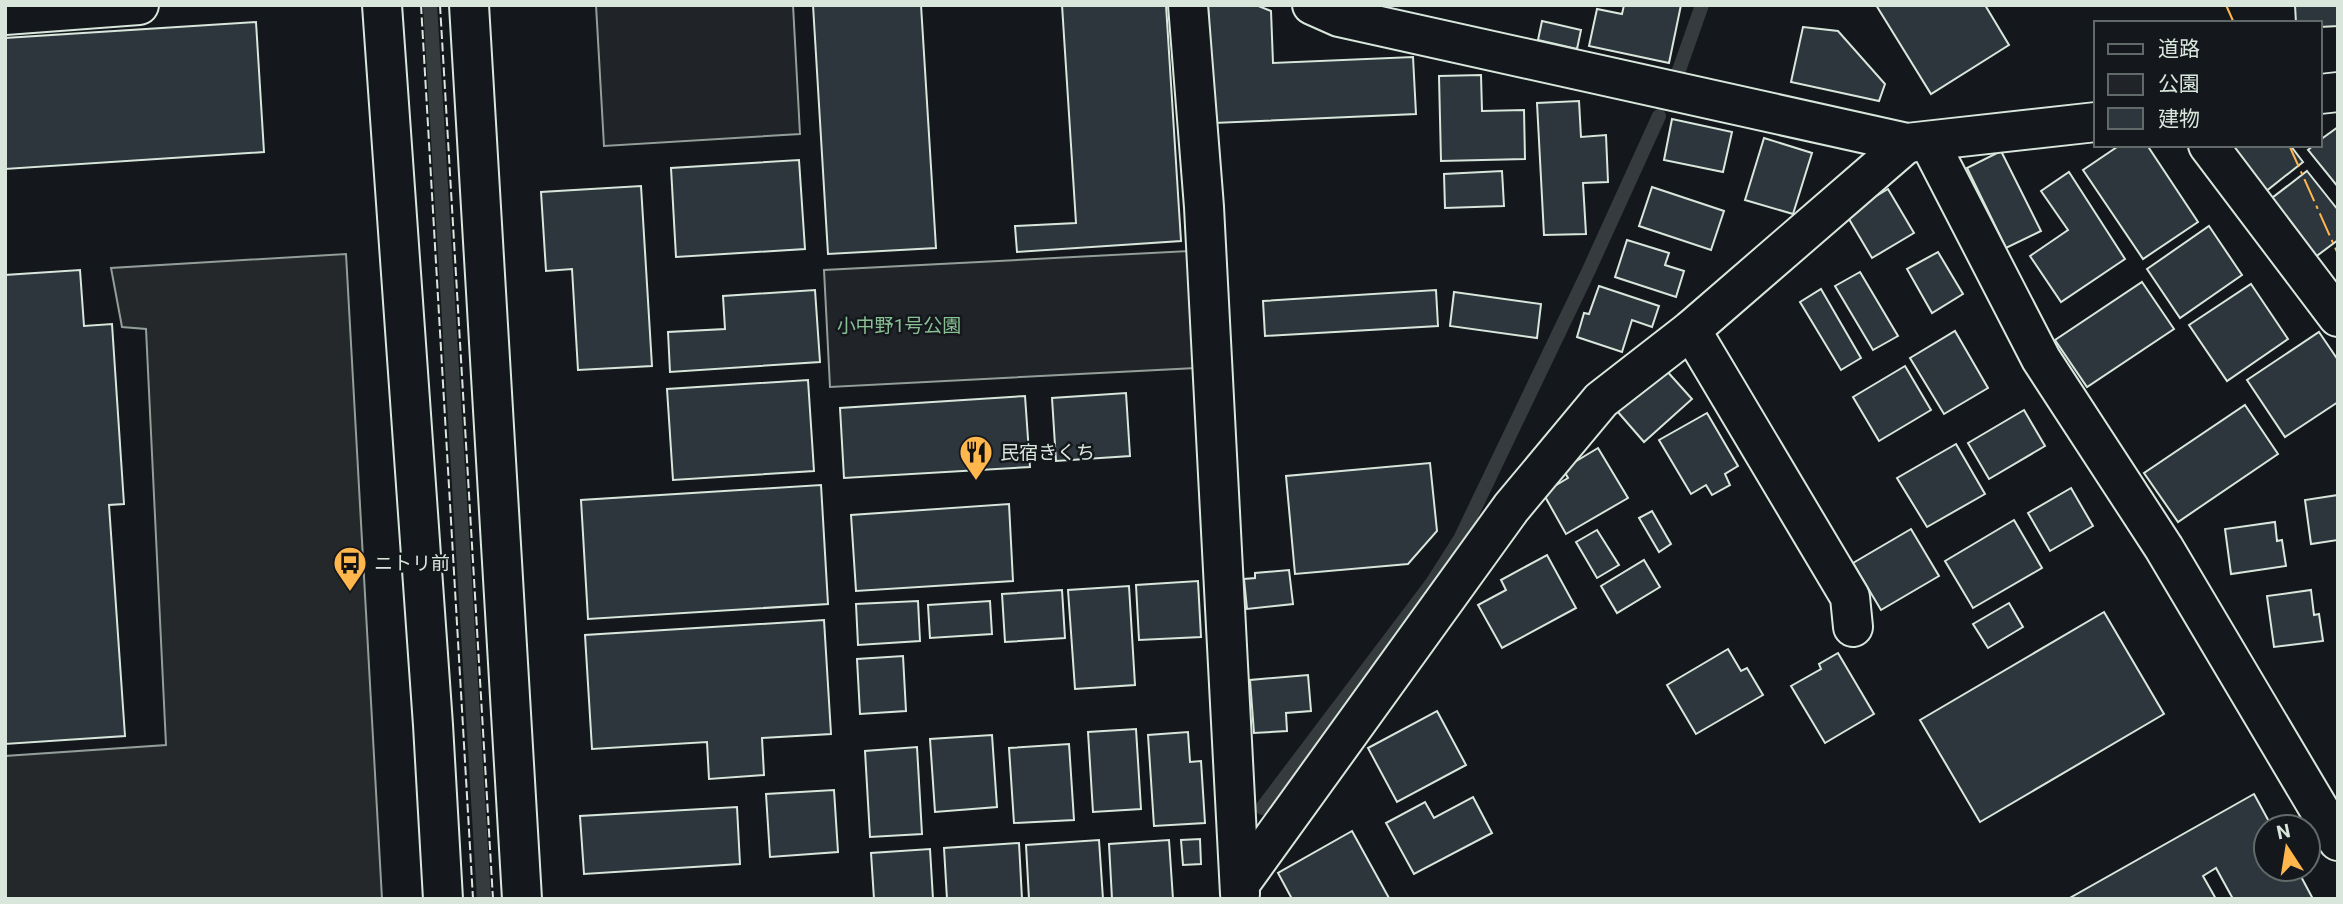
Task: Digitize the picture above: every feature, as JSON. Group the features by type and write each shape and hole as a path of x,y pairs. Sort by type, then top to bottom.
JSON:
{"street":[{"path":"5,15 139,5"},
{"path":"382,5 443,899"},
{"path":"469,5 522,899"},
{"path":"1188,5 1204,207 1240,891"},
{"path":"1312,5 1339,17 1917,143 2094,122"},
{"path":"1240,891 1511,508 1601,400 1691,330 1917,143"},
{"path":"1917,143 2041,359 2164,548 2338,841"},
{"path":"2210,147 2338,317"},
{"path":"1691,330 1850,597 1853,627"}],"green space":[{"path":"596,5 793,5 800,134 604,146"},
{"name":"小中野1号公園","path":"1189,251 1196,368 830,387 824,270"}],"shaded area":[{"path":"346,254 382,899 5,899 5,756 166,745 146,329 122,327 111,268"}],"building":[{"path":"813,5 921,5 936,248 828,254"},
{"path":"1062,5 1166,5 1181,241 1017,252 1015,226 1076,223"},
{"path":"1208,5 1256,5 1271,11 1273,63 1413,57 1416,114 1214,123"},
{"path":"1624,5 1681,5 1669,63 1589,46 1597,9 1622,14"},
{"path":"1876,5 1985,5 2009,45 1931,94"},
{"path":"2295,5 2338,5 2338,26 2322,27 2322,21 2296,21"},
{"path":"1542,21 1581,30 1577,49 1538,40"},
{"path":"256,22 264,152 5,169 5,38"},
{"path":"1803,27 1838,31 1885,84 1879,101 1791,82"},
{"path":"1481,75 1482,111 1524,110 1525,159 1441,161 1439,76"},
{"path":"1579,101 1581,137 1606,135 1608,182 1583,183 1586,234 1544,235 1537,103"},
{"path":"1672,119 1732,132 1723,172 1664,160"},
{"path":"2338,127 2338,187 2308,150 2312,147 2322,147 2322,139"},
{"path":"1764,138 1812,153 1793,214 1745,200"},
{"path":"2117,147 2148,147 2198,222 2143,259 2083,170"},
{"path":"2231,147 2292,147 2303,162 2265,192"},
{"path":"2001,151 2041,231 2006,248 1967,168"},
{"path":"799,160 805,249 676,257 671,168"},
{"path":"1502,171 1504,206 1445,208 1444,174"},
{"path":"2307,171 2338,210 2338,240 2314,258 2268,201"},
{"path":"2069,172 2125,259 2061,302 2030,256 2068,230 2041,191"},
{"path":"641,186 652,366 578,370 572,269 546,271 541,192"},
{"path":"1652,187 1724,211 1711,250 1639,226"},
{"path":"1888,189 1914,233 1872,258 1846,214"},
{"path":"2209,226 2242,275 2180,318 2147,269"},
{"path":"1627,240 1669,253 1665,265 1684,271 1676,297 1615,277"},
{"path":"1938,252 1963,294 1932,313 1907,269"},
{"path":"80,270 84,326 112,324 124,504 109,505 125,736 5,744 5,275"},
{"path":"1860,272 1898,336 1873,350 1835,286"},
{"path":"2142,282 2174,329 2087,387 2055,340"},
{"path":"2251,284 2288,339 2227,381 2189,325"},
{"path":"1599,286 1659,306 1652,327 1632,320 1622,352 1577,337 1584,313 1589,314"},
{"path":"1821,289 1861,358 1841,370 1800,302"},
{"path":"815,290 820,362 670,372 668,332 725,329 723,296"},
{"path":"1436,290 1438,326 1265,336 1263,301"},
{"path":"1454,292 1541,304 1537,338 1450,326"},
{"path":"1955,331 1988,388 1944,414 1910,358"},
{"path":"2319,332 2338,360 2338,402 2285,437 2247,380"},
{"path":"1905,366 1931,410 1879,441 1853,397"},
{"path":"1665,369 1692,399 1644,442 1617,411"},
{"path":"808,380 814,471 673,480 667,389"},
{"path":"1126,393 1130,456 1056,461 1052,398"},
{"path":"1025,396 1030,467 844,478 840,408"},
{"path":"2245,405 2278,454 2178,522 2144,473"},
{"path":"2024,410 2045,446 1989,479 1968,443"},
{"path":"1707,413 1738,466 1725,474 1730,485 1712,495 1706,485 1691,494 1659,440"},
{"path":"1956,444 1985,494 1927,527 1897,478"},
{"path":"1598,448 1628,498 1566,534 1543,493 1568,478 1563,469"},
{"path":"1430,463 1437,531 1408,564 1295,574 1286,476"},
{"path":"821,485 828,604 588,619 581,500"},
{"path":"2071,488 2093,526 2050,551 2028,513"},
{"path":"2338,495 2338,540 2311,544 2305,500"},
{"path":"1009,504 1013,581 856,591 851,515"},
{"path":"1652,511 1671,544 1659,552 1639,518"},
{"path":"2014,520 2042,568 1973,608 1945,561"},
{"path":"2275,522 2277,541 2282,540 2286,566 2231,574 2225,529"},
{"path":"1911,529 1939,576 1881,610 1853,563"},
{"path":"1597,530 1619,565 1597,578 1576,542"},
{"path":"1547,555 1576,608 1502,648 1478,605 1506,590 1501,580"},
{"path":"1644,560 1660,587 1617,613 1601,586"},
{"path":"1289,570 1293,604 1247,609 1244,579 1255,578 1255,573"},
{"path":"1198,581 1201,637 1139,640 1136,585"},
{"path":"1129,586 1135,685 1075,689 1068,590"},
{"path":"1062,590 1065,638 1005,642 1002,594"},
{"path":"2311,590 2314,615 2319,614 2323,641 2274,647 2267,596"},
{"path":"918,601 920,641 858,645 856,604"},
{"path":"990,601 992,634 930,638 928,605"},
{"path":"2009,603 2023,627 1988,648 1973,624"},
{"path":"2104,612 2164,714 1980,822 1920,720"},
{"path":"824,620 831,734 762,738 764,775 709,779 707,742 592,749 585,635"},
{"path":"1728,649 1741,671 1747,668 1763,695 1696,734 1667,685"},
{"path":"1838,653 1874,714 1825,743 1791,686 1821,669 1819,664"},
{"path":"903,656 906,711 860,714 857,659"},
{"path":"1308,675 1311,711 1286,713 1287,731 1254,733 1250,680"},
{"path":"1437,711 1466,765 1397,802 1368,748"},
{"path":"1136,729 1141,809 1093,812 1088,732"},
{"path":"1188,732 1190,762 1201,761 1205,823 1154,826 1148,735"},
{"path":"992,735 997,807 935,812 930,739"},
{"path":"1069,744 1074,820 1014,823 1009,748"},
{"path":"917,747 922,834 870,837 865,751"},
{"path":"834,790 838,852 770,857 766,794"},
{"path":"2254,794 2264,813 2252,813 2252,883 2304,883 2313,899 2233,899 2216,868 2203,876 2216,899 2068,899"},
{"path":"1473,797 1492,833 1414,874 1386,823 1425,802 1434,818"},
{"path":"737,807 740,864 584,874 580,816"},
{"path":"1352,831 1389,898 1292,899 1278,873"},
{"path":"1200,839 1201,864 1183,865 1181,840"},
{"path":"1099,840 1103,899 1029,899 1026,845"},
{"path":"1169,840 1173,899 1112,899 1109,844"},
{"path":"1019,843 1022,899 947,899 944,848"},
{"path":"930,849 933,899 874,899 871,853"}],"waterway":[{"path":"430,5 484,899"},
{"path":"1678,73 1702,5"},
{"path":"1262,808 1432,583 1460,539 1588,272 1659,116"}],"fence":[{"path":"421,5 473,899"},
{"path":"440,5 493,899"}],"power":[{"path":"2226,5 2233,21"},
{"path":"2290,147 2338,254"}],"place":[{"name":"民宿きくち","path":"976,482"},
{"name":"ニトリ前","path":"350,593"}]}
